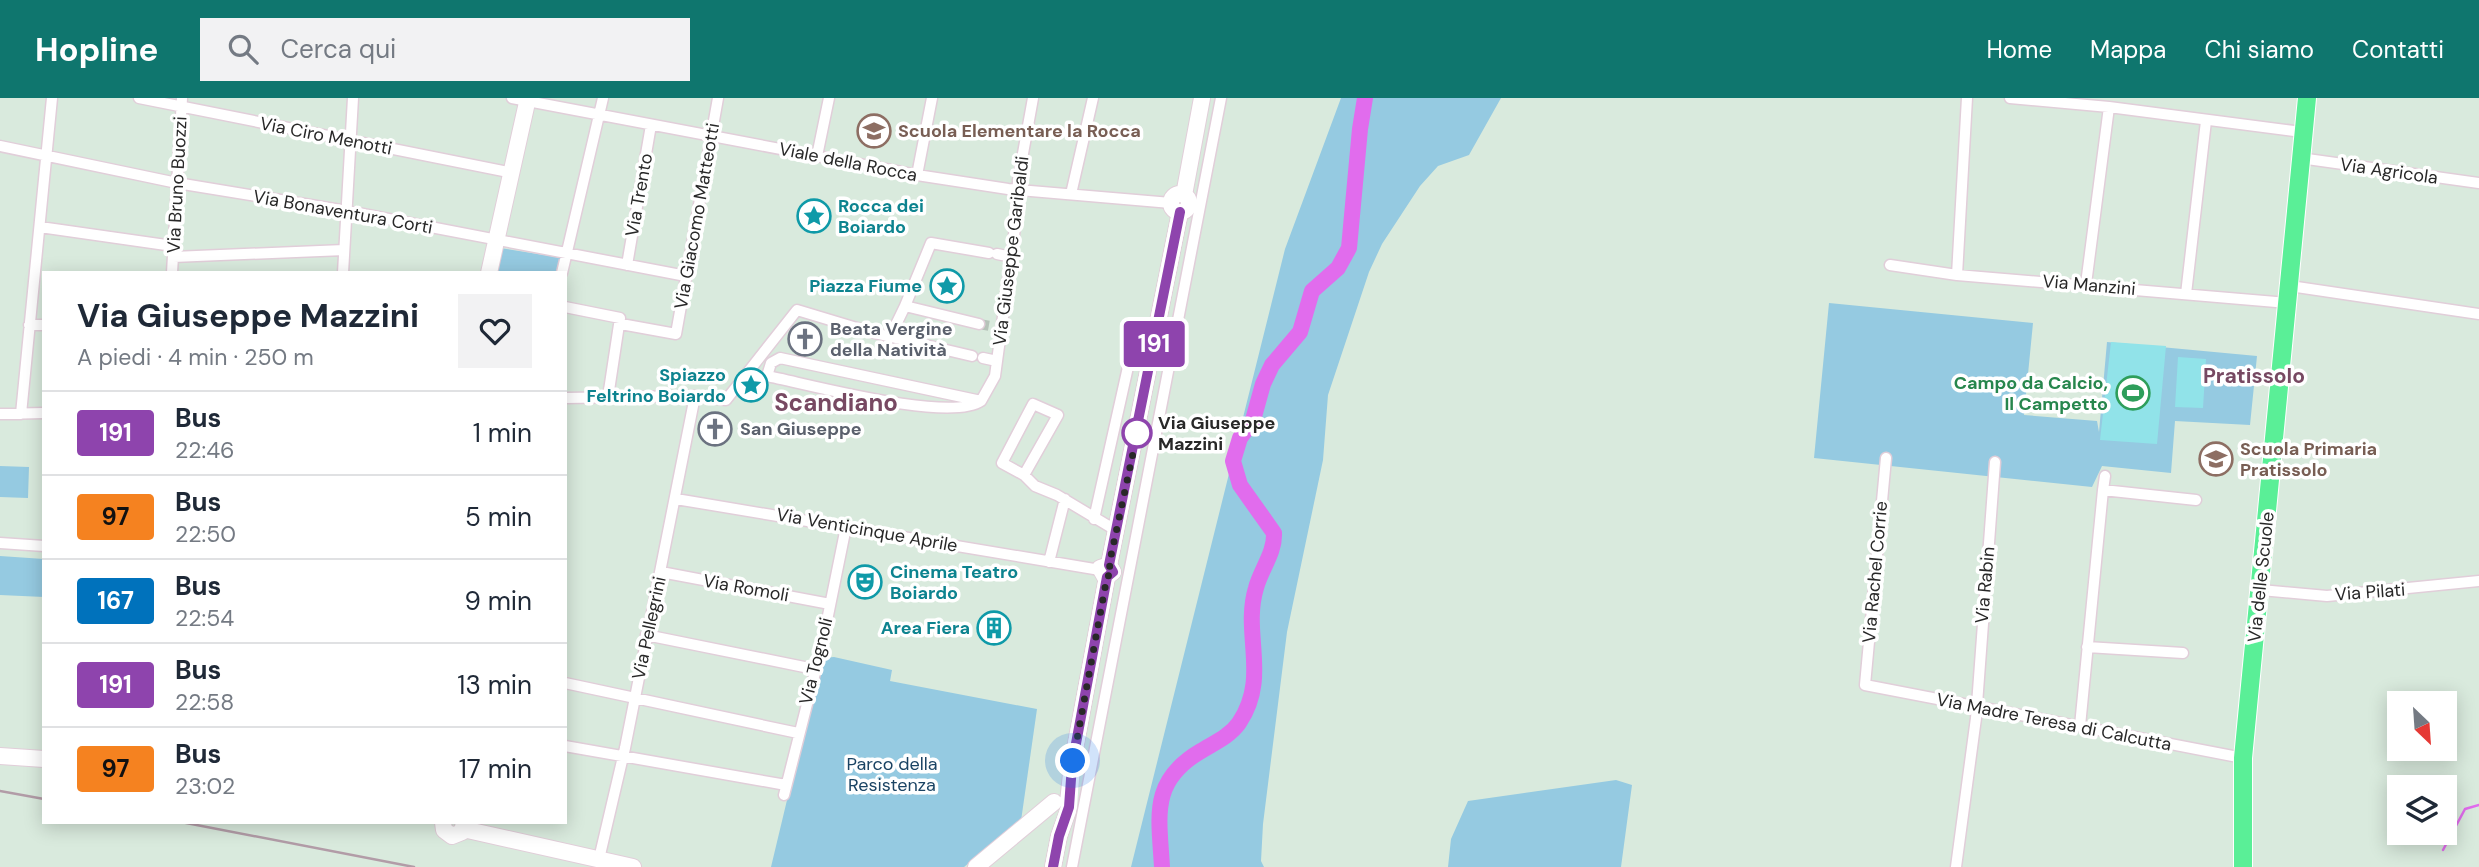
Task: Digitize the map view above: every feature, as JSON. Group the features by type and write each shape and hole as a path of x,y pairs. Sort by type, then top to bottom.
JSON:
{"main road":[{"name":"Via delle Scuole","path":"2243,867 2243,758 2307,98"}],"street":[{"path":"21,414 52,98"},
{"name":"Via Ciro Menotti","path":"139,98 182,102 350,141 513,173"},
{"path":"343,271 353,98"},
{"path":"562,271 603,98"},
{"name":"Via Giacomo Matteotti","path":"621,321 676,334 718,98"},
{"path":"817,156 829,98"},
{"path":"917,175 932,98"},
{"name":"Via Giuseppe Garibaldi","path":"981,401 993,383 997,361 1012,257 1017,190 1033,98"},
{"path":"1071,194 1093,98"},
{"path":"1053,867 1059,836 1060,807 1072,765 1105,571 1117,531 1178,203 1202,98"},
{"path":"1072,867 1221,98"},
{"path":"1957,275 1966,98"},
{"path":"2010,98 2109,107 2302,132"},
{"path":"490,271 513,173 523,99"},
{"name":"Viale della Rocca","path":"523,99 917,175 1017,190 1178,203"},
{"name":"Via Bruno Buozzi","path":"172,271 182,102"},
{"path":"2086,284 2109,107"},
{"path":"2186,294 2206,121"},
{"name":"Via Trento","path":"627,265 651,125"},
{"name":"Via Bonaventura Corti","path":"0,146 177,183 346,211 686,276"},
{"name":"Via Agricola","path":"2300,159 2479,183"},
{"path":"40,227 173,251 344,250"},
{"path":"890,337 931,243 1012,257"},
{"name":"Via Manzini","path":"1890,265 1957,275 2186,294 2289,295"},
{"path":"2289,295 2479,314"},
{"path":"905,306 1002,328"},
{"path":"567,308 621,321 608,397"},
{"path":"567,398 695,397 726,400 797,310 890,337 997,361"},
{"path":"29,325 42,325"},
{"path":"780,358 981,401 936,410 767,376 771,363 780,358"},
{"path":"1094,519 1130,358"},
{"path":"877,399 881,379"},
{"name":"Via Pellegrini","path":"599,859 623,757 695,397"},
{"path":"1024,475 1058,415 1033,404 1002,463 1024,475 1035,486 1065,499 1117,531"},
{"path":"0,414 42,413"},
{"name":"Via Rachel Corrie","path":"1865,685 1886,458"},
{"name":"Via Rabin","path":"1956,867 1976,707 1995,463"},
{"path":"2080,726 2105,476"},
{"path":"2102,490 2196,500"},
{"name":"Via Venticinque Aprile","path":"676,499 1105,571"},
{"path":"1049,562 1065,499"},
{"name":"Via Tognoli","path":"623,757 785,790 846,527"},
{"path":"0,543 42,546"},
{"name":"Via Romoli","path":"661,572 830,604"},
{"name":"Via Pilati","path":"2261,590 2327,596 2479,582"},
{"path":"646,635 814,669"},
{"path":"2087,648 2183,653"},
{"path":"567,683 798,733"},
{"name":"Via Madre Teresa di Calcutta","path":"1865,685 2243,758"},
{"path":"567,746 623,757"},
{"path":"0,756 42,759"},
{"path":"976,867 1034,819 1060,807"},
{"path":"442,824 444,830 452,836 463,826 633,867"}],"green space":[{"path":"1341,98 1501,98 1469,155 1438,166 1420,186 1382,244 1369,272 1328,395 1323,460 1287,632 1263,824 1261,861 1264,867 1131,867 1285,249"},
{"path":"500,248 563,258 560,271 494,271"},
{"path":"1829,303 2033,323 2024,415 2097,421 2099,432 2107,342 2257,356 2250,425 2175,421 2171,473 2102,466 2092,487 1814,458"},
{"path":"0,466 29,467 28,498 0,497"},
{"path":"0,556 42,559 42,597 0,595"},
{"name":"Parco della Resistenza","path":"834,657 892,670 890,681 1037,709 1021,821 964,867 771,867 821,658"},
{"path":"1616,780 1632,785 1621,867 1448,867 1451,839 1468,801"}],"shaded area":[{"name":"Campo da Calcio, Il Campetto","path":"2111,342 2166,346 2157,444 2100,440"},
{"path":"2178,357 2206,359 2203,408 2175,407"}],"waterway":[{"path":"1162,867 1160,815 1165,787 1185,762 1235,728 1248,706 1253,689 1253,605 1274,533 1240,485 1233,461 1240,438 1253,420 1263,384 1272,365 1300,332 1312,291 1338,268 1349,248 1365,98"},
{"path":"2443,850 2465,809 2479,805"}],"tunnel":[{"path":"979,324 990,326"}],"railway":[{"path":"0,791 42,799"},
{"path":"191,824 414,867"}],"bus line":[{"name":"191","path":"1053,867 1059,836 1069,807 1072,765 1085,691 1107,577 1113,572 1109,565 1180,212"}],"place":[{"name":"Scuola Elementare la Rocca","path":"874,131"},
{"name":"Rocca dei Boiardo","path":"814,216"},
{"name":"Piazza Fiume","path":"947,286"},
{"name":"Beata Vergine della Natività","path":"805,339"},
{"name":"Spiazzo Feltrino Boiardo","path":"751,385"},
{"name":"Campo da Calcio, Il Campetto","path":"2133,393"},
{"name":"San Giuseppe","path":"715,429"},
{"name":"Via Giuseppe Mazzini","path":"1137,433"},
{"name":"Scuola Primaria Pratissolo","path":"2216,459"},
{"name":"Cinema Teatro Boiardo","path":"865,582"},
{"name":"Area Fiera","path":"994,628"}],"district":[{"name":"Pratissolo","path":"2254,376"},
{"name":"Scandiano","path":"836,402"}],"route":[{"path":"1073,761 1107,577 1113,572 1109,565 1138,430 1137,433"}]}
